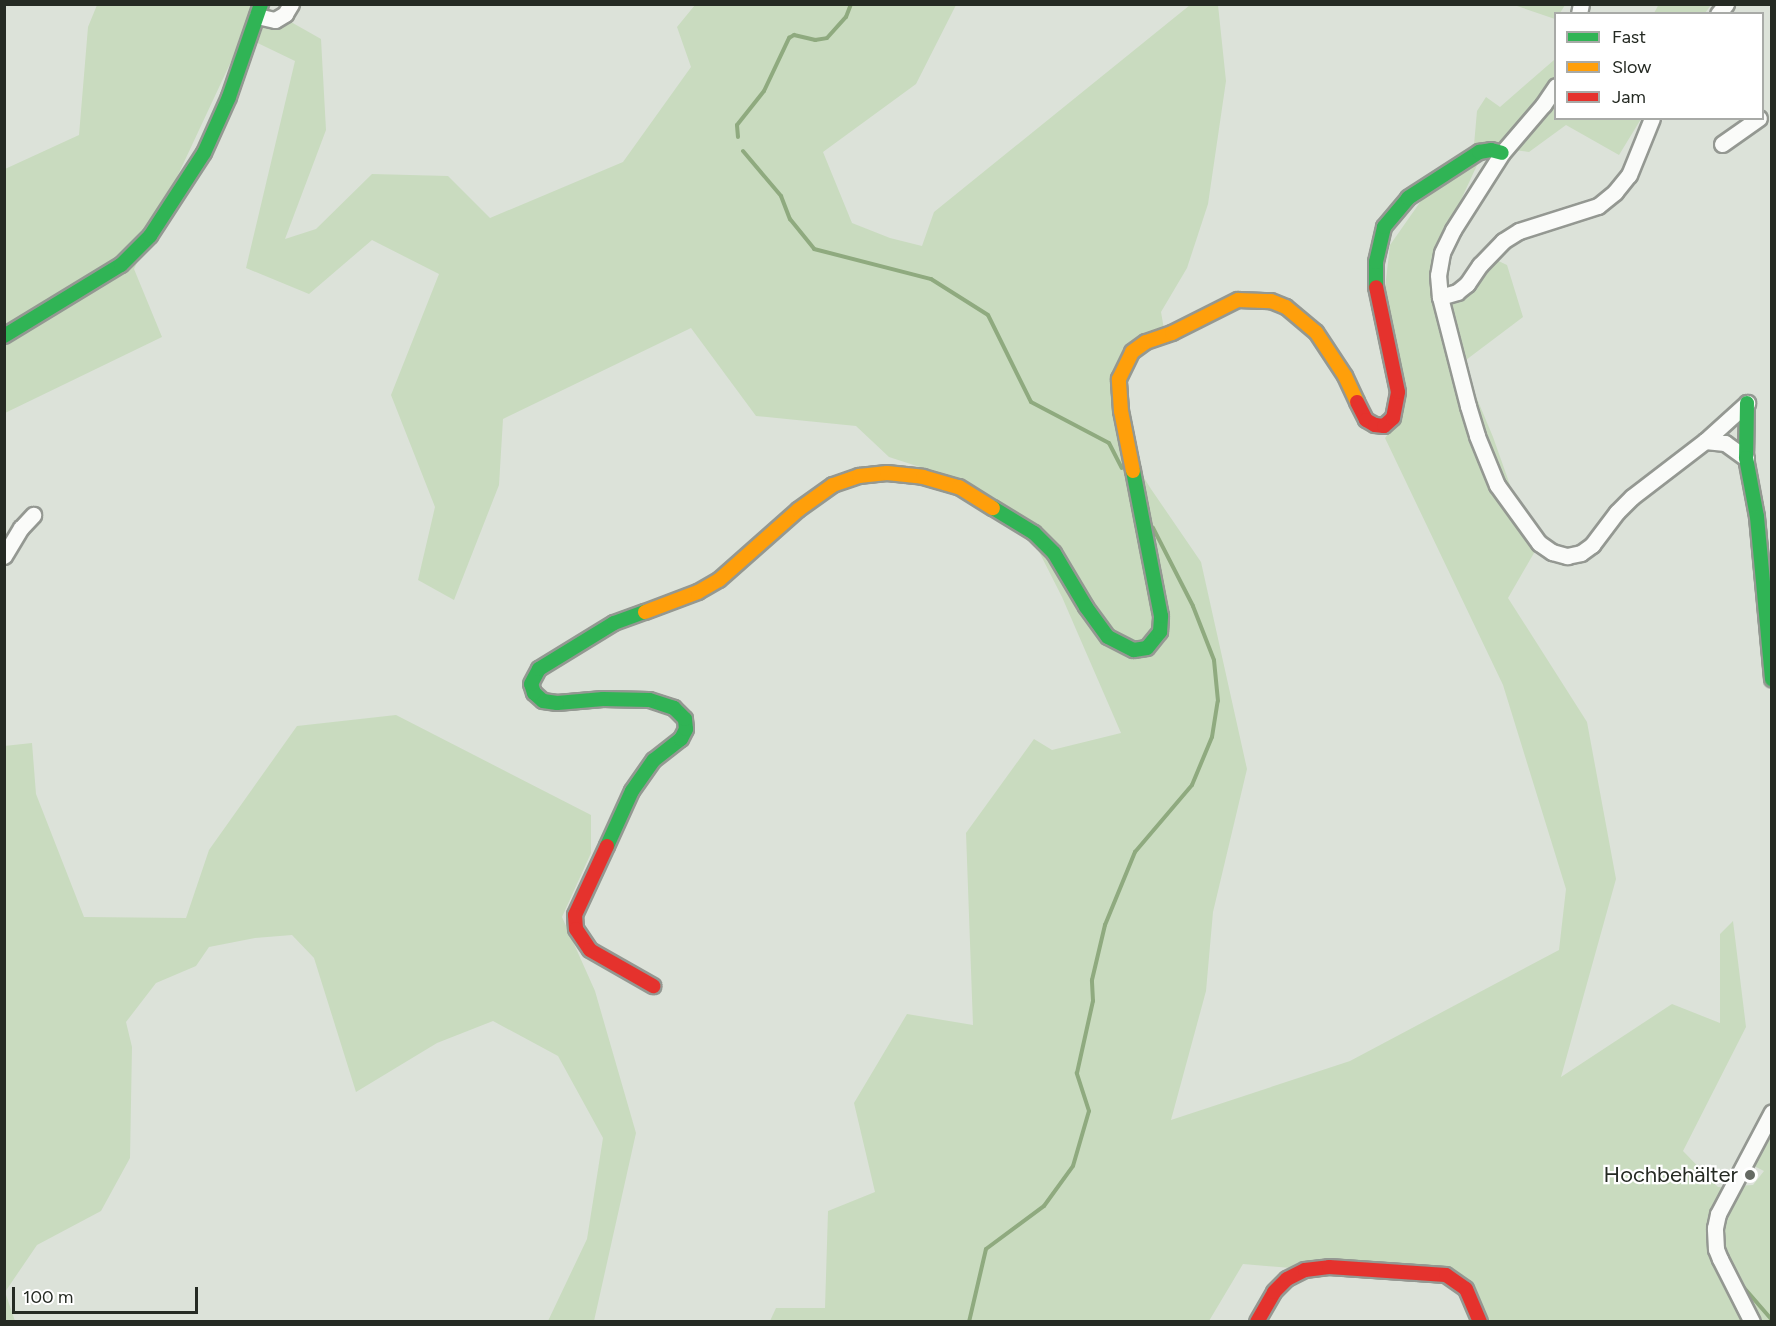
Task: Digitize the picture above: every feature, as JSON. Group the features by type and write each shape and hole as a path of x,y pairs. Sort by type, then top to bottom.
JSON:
{"street":[{"path":"4,336 121,265 150,236 204,153 229,97 259,10 275,20 285,14 291,4"},
{"path":"1554,88 1502,153 1453,230 1438,275 1440,297 1468,406 1489,469 1525,527 1539,543 1552,552 1567,556 1581,553 1593,546 1632,497 1705,441 1747,403"},
{"path":"1440,297 1457,292 1467,284 1480,265 1503,241 1519,231 1588,209 1615,192 1629,175 1651,120"},
{"path":"1722,144 1757,120"},
{"path":"653,986 590,950 576,929 575,915 632,791 654,760 681,739 686,729 685,719 674,708 649,700 603,699 557,703 543,701 532,688 531,678 535,673 614,623 698,592 719,580 809,501 846,480 887,473 943,482 975,495 1041,539 1054,552 1086,607 1108,637 1134,650 1141,650 1153,644 1161,625 1160,606 1119,392 1122,370 1132,352 1146,342 1172,333 1224,305 1238,300 1271,301 1301,317 1316,332 1345,376 1366,420 1375,425 1384,426 1393,418 1398,392 1376,285 1376,262 1384,227 1408,198 1465,160 1479,152 1502,153"},
{"path":"1747,403 1746,458 1757,517 1772,679"},
{"path":"1705,441 1725,442 1746,458"},
{"path":"4,556 21,528 33,515"},
{"path":"1752,1322 1716,1249 1715,1228 1718,1214 1772,1112"},
{"path":"1257,1322 1274,1292 1287,1280 1305,1270 1329,1267 1446,1275 1466,1289 1480,1322"}],"green space":[{"path":"1659,4 1711,4 1706,12 1655,12"},
{"path":"97,5 261,5 321,39 326,130 285,239 316,229 372,174 448,176 490,218 623,162 691,67 677,27 695,5 956,5 916,84 823,152 852,223 890,238 922,246 934,212 1190,5 1218,5 1226,81 1208,204 1187,268 1161,312 1164,329 1126,350 1124,446 1201,562 1247,769 1213,912 1206,991 1171,1120 1350,1061 1559,950 1566,889 1503,685 1385,438 1399,420 1384,297 1390,245 1423,198 1478,163 1442,241 1434,300 1492,258 1507,265 1523,317 1462,363 1493,437 1534,553 1508,598 1587,722 1616,879 1561,1077 1672,1004 1720,1023 1720,934 1733,921 1746,1027 1683,1151 1718,1187 1753,1185 1764,1171 1748,1163 1771,1127 1771,1321 1484,1321 1447,1281 1243,1264 1209,1321 770,1321 776,1308 825,1308 828,1211 875,1192 854,1103 907,1014 973,1025 966,833 1034,739 1052,750 1121,733 1062,597 1023,520 963,481 889,457 856,426 756,416 691,328 503,419 499,485 454,600 418,580 435,507 391,395 439,274 372,240 309,294 246,268 295,61 243,36 134,269 162,337 5,413 5,169 79,135 88,27"},
{"path":"1514,5 1565,5 1561,12 1554,12 1554,19"},
{"path":"1554,60 1554,120 1640,120 1619,155 1566,125 1529,152 1474,145 1477,111 1486,97 1500,107"},
{"path":"396,715 591,815 591,853 562,917 595,991 636,1133 594,1321 548,1321 587,1239 603,1138 558,1056 493,1021 437,1043 356,1092 314,958 292,935 255,938 209,947 196,966 156,983 126,1022 132,1047 130,1158 101,1211 37,1245 5,1292 15,1321 5,1321 4,746 32,743 36,794 84,917 186,918 209,850 297,726"}],"waterway":[{"path":"738,137 737,125 764,91 789,38 794,35 815,40 827,38 846,17 851,4"},
{"path":"743,151 781,196 790,219 814,249 931,279 988,315 1031,402 1109,443 1122,468"},
{"path":"969,1322 986,1249 1044,1206 1073,1166 1089,1111 1077,1073 1093,1001 1092,980 1105,925 1135,852 1192,785 1212,737 1218,701 1214,660 1193,606 1153,528"},
{"path":"1739,1282 1772,1320"}],"traffic: fast":[{"path":"4,336 121,265 150,236 204,153 229,97 261,4"},
{"path":"1376,287 1376,262 1384,227 1408,198 1479,152 1491,150 1502,153"},
{"path":"1747,403 1746,458 1757,517 1772,679"},
{"path":"993,508 1034,533 1054,553 1086,607 1108,637 1134,650 1147,648 1160,632 1161,616 1133,471"},
{"path":"607,846 632,791 654,760 681,739 686,729 685,719 674,708 649,700 603,699 557,703 543,701 534,693 531,684 539,669 614,623 645,612"}],"traffic: slow":[{"path":"1133,471 1121,411 1119,379 1132,352 1146,342 1172,333 1238,300 1271,301 1286,307 1316,332 1345,376 1357,402"},
{"path":"645,612 698,592 719,580 798,510 833,485 859,476 887,473 923,477 959,487 993,508"}],"traffic: jam":[{"path":"1357,402 1366,420 1375,425 1384,426 1393,418 1398,392 1376,287"},
{"path":"607,846 575,915 576,929 590,950 653,986"},
{"path":"1257,1322 1274,1292 1287,1279 1305,1270 1329,1267 1446,1275 1466,1289 1480,1322"}],"place":[{"name":"Hochbehälter","path":"1750,1175"}]}
